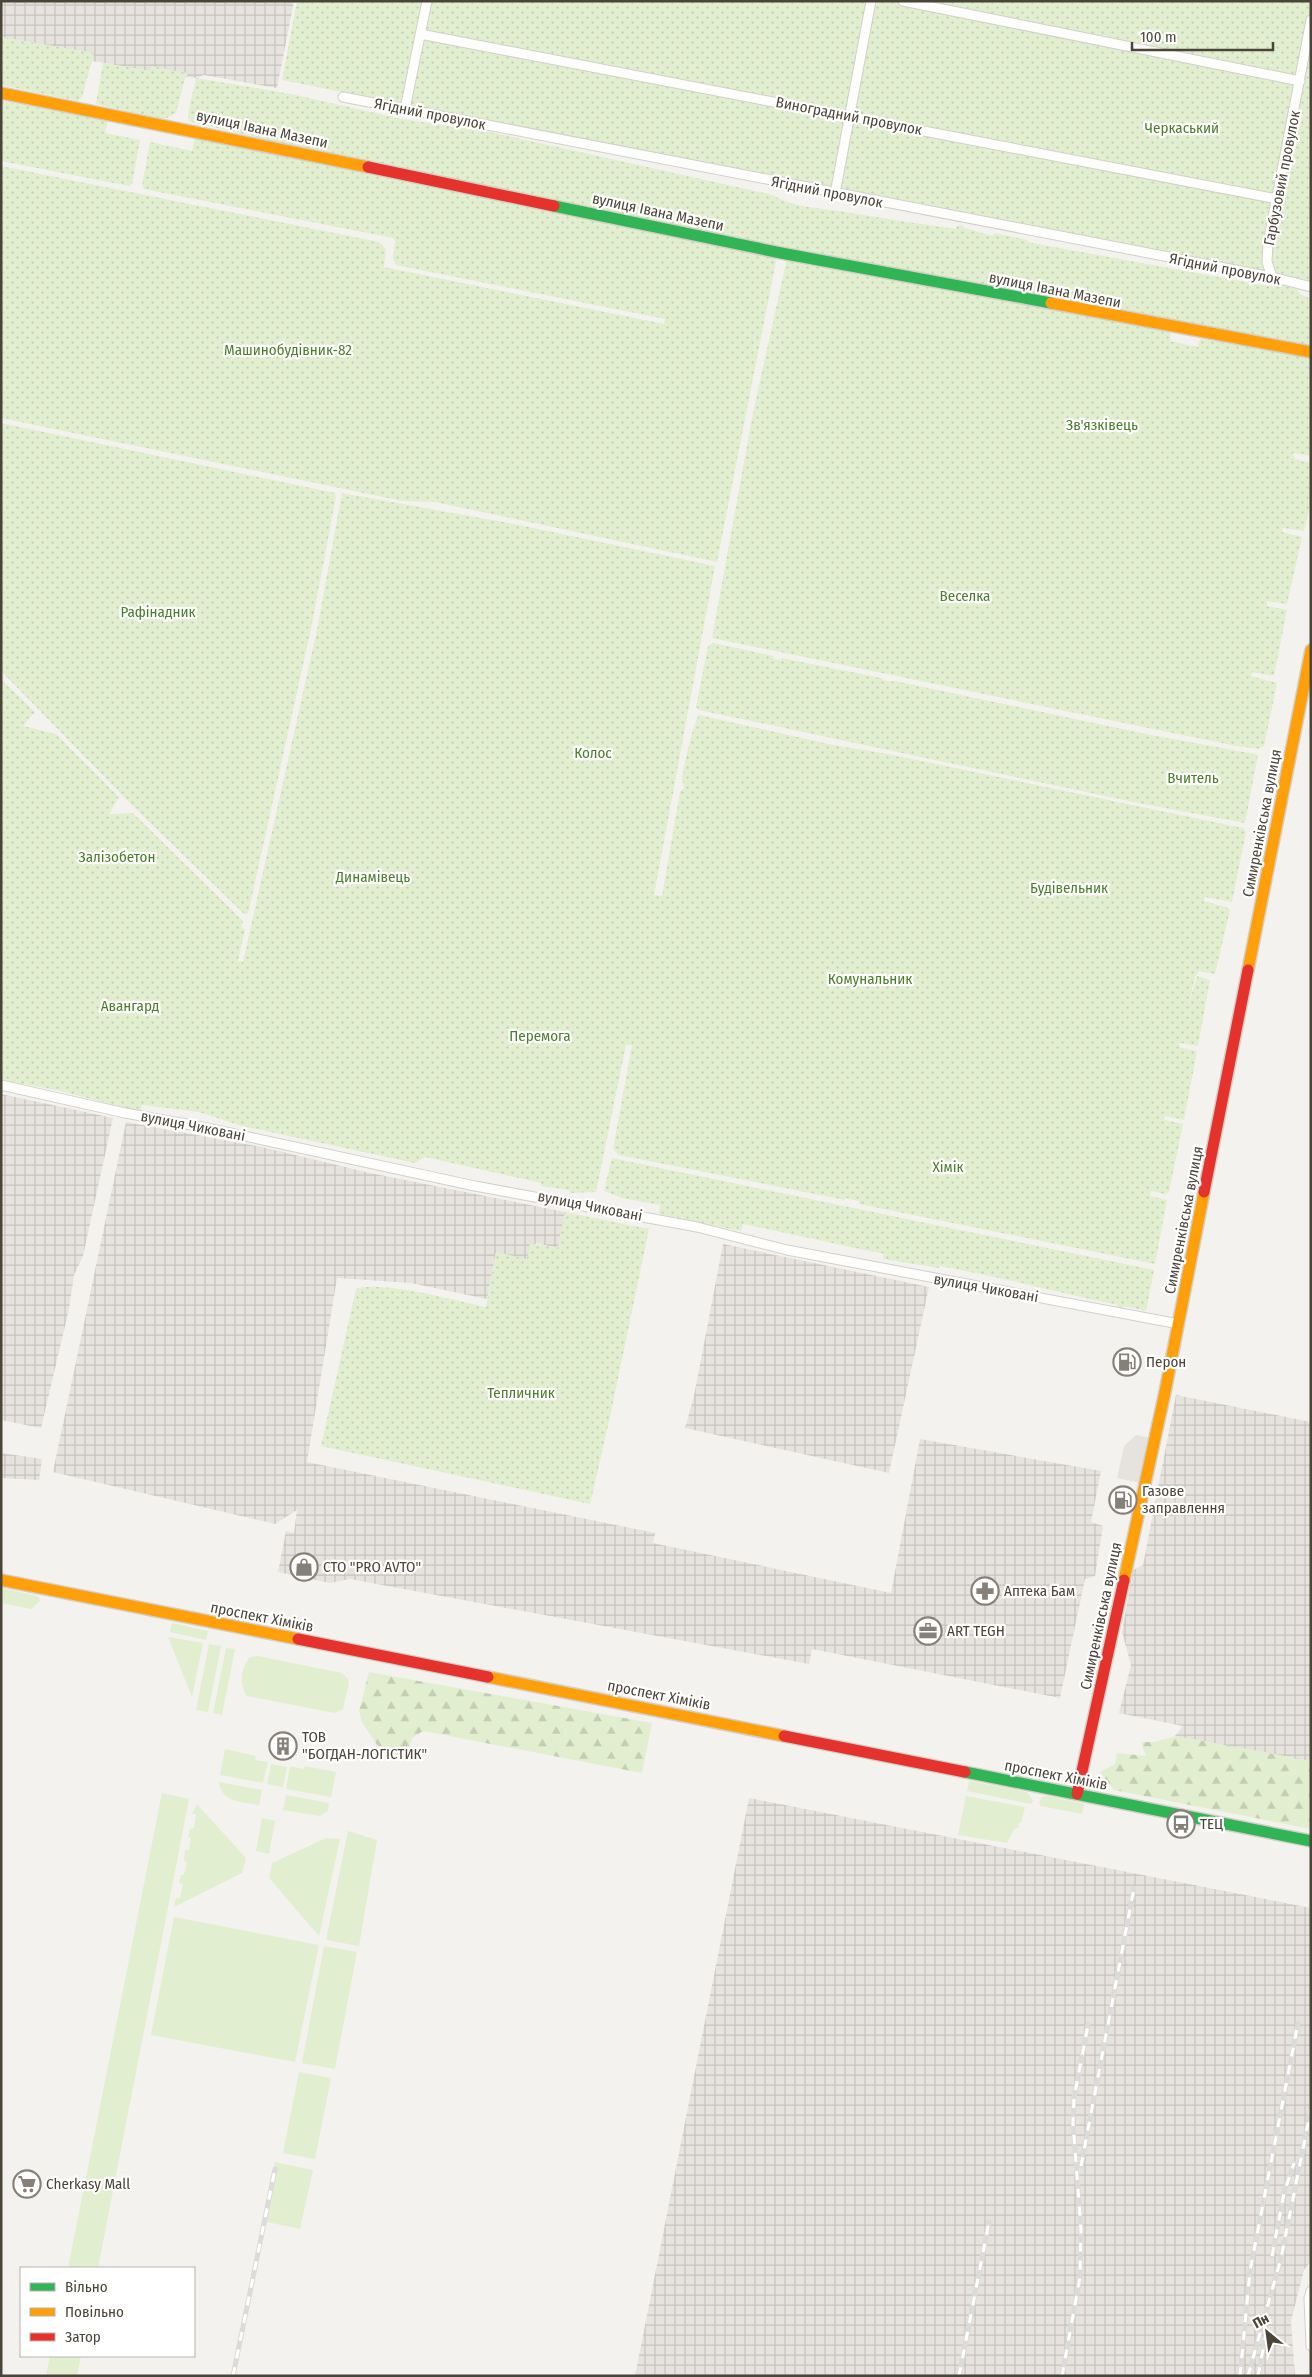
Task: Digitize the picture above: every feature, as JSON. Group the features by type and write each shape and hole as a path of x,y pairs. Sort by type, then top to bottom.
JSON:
{"main road":[{"name":"вулиця Івана Мазепи","path":"1,93 274,147 781,253 1311,352"},
{"name":"Симиренківська вулиця","path":"1077,1794 1179,1324 1311,650"},
{"name":"проспект Хіміків","path":"1,1580 1311,1841"}],"street":[{"path":"405,109 426,1"},
{"path":"835,194 848,116 871,1"},
{"path":"903,1 1300,80"},
{"name":"Гарбузовий провулок","path":"1272,277 1267,262 1311,20"},
{"name":"Виноградний провулок","path":"420,34 1277,199"},
{"name":"Ягідний провулок","path":"344,97 835,194 1272,277 1311,287"},
{"name":"вулиця Чиковані","path":"1,1085 124,1113 203,1127 475,1186 697,1227 787,1250 1179,1324"},
{"path":"1311,2291 1309,2298 1311,2346"}],"shaded area":[{"path":"1,1 294,1 277,88 204,75 196,78 188,77 186,73 152,67 151,71 92,61 93,53 1,37"},
{"path":"1,1094 113,1118 83,1256 74,1275 69,1309 41,1428 1,1420"},
{"path":"126,1122 262,1147 370,1173 565,1212 558,1248 536,1243 527,1260 496,1252 487,1299 411,1283 337,1278 307,1462 655,1533 653,1543 891,1593 920,1439 1101,1471 1091,1522 1103,1526 1095,1576 1085,1579 1060,1698 812,1649 809,1664 350,1579 330,1583 278,1572 286,1531 294,1533 297,1510 275,1524 53,1472"},
{"path":"723,1244 929,1287 889,1473 685,1428 694,1396"},
{"path":"1176,1395 1311,1422 1311,1761 1175,1736 1183,1726 1119,1713 1131,1665 1122,1632 1133,1570 1143,1565"},
{"path":"1136,1435 1150,1438 1140,1483 1117,1478 1124,1446"},
{"path":"1,1453 42,1459 39,1480 1,1478"},
{"path":"749,1798 1311,1908 1311,2261 1304,2270 1291,2321 1295,2376 635,2376"}],"green space":[{"name":"Черкаський","path":"297,1 1311,1 1311,281 721,168 282,80"},
{"path":"1,37 94,53 82,97 78,101 1,85"},
{"path":"103,63 151,71 152,66 186,73 188,77 185,78 176,113 167,118 157,118 96,104"},
{"path":"196,78 291,94 402,119 472,128 773,195 789,203 808,207 956,229 957,226 962,225 964,228 993,236 994,233 1028,240 1027,242 1273,287 1278,284 1297,289 1300,294 1311,299 1311,347 811,253 355,159 355,157 330,154 195,123 189,121 188,114"},
{"path":"1,101 108,120 105,133 140,140 132,184 129,186 1,161"},
{"name":"Машинобудівник-82","path":"195,137 774,256 776,261 717,562 435,502 402,501 1,418 1,166 379,242 386,249 384,267 664,324 665,319 396,265 393,259 395,241 393,238 144,189 142,186 150,142 192,151"},
{"path":"787,258 1117,320 1171,333 1170,341 1198,347 1200,339 1311,355 1311,456 1293,453 1295,459 1311,463 1311,501 1304,531 1283,528 1282,532 1302,537 1287,604 1267,601 1267,606 1287,610 1274,676 1252,672 1251,676 1277,683 1264,746 1259,749 1236,746 712,638 753,413"},
{"name":"Рафінадник","path":"1,423 335,493 336,496 312,624 248,914 244,914 132,805 1,671"},
{"path":"342,493 519,525 715,566 654,895 662,896 680,792 684,788 682,780 684,767 691,736 699,715 833,745 888,754 1243,828 1246,832 1232,902 1205,897 1204,901 1226,907 1230,910 1215,974 1199,971 1195,977 1188,1008 1197,976 1210,980 1198,1046 1180,1043 1179,1047 1197,1051 1184,1120 1165,1116 1164,1120 1183,1124 1169,1192 1165,1194 1151,1191 1150,1196 1167,1200 1155,1264 859,1204 859,1201 846,1198 845,1200 619,1155 613,1149 632,1045 626,1045 596,1192 569,1193 569,1190 541,1186 541,1183 425,1157 415,1163 242,1126 199,1112 142,1105 140,1112 57,1090 1,1080 1,679 35,712 23,726 56,734 119,797 109,814 133,813 243,921 241,927 245,930 238,961 243,962 317,630"},
{"name":"Вчитель","path":"713,643 773,656 774,659 781,660 782,658 881,678 886,681 895,681 1151,735 1258,755 1245,823 1138,803 699,710 696,707 708,646"},
{"path":"612,1158 1154,1270 1146,1311 1124,1306 1123,1309 1117,1308 1118,1305 963,1270 883,1259 884,1254 743,1224 741,1231 659,1214 660,1205 622,1198 604,1191"},
{"name":"Тепличник","path":"565,1212 649,1229 590,1504 321,1446 356,1289 383,1287 400,1289 486,1307 496,1252 527,1259 530,1243 558,1248"},
{"path":"1,1588 38,1596 40,1601 31,1609 1,1603"},
{"path":"172,1623 208,1631 206,1640 170,1632"},
{"path":"168,1637 203,1643 192,1697"},
{"path":"209,1644 221,1646 208,1712 196,1710"},
{"path":"226,1648 235,1649 222,1715 213,1713"},
{"path":"258,1656 342,1673 349,1683 343,1709 334,1713 247,1696 242,1682 243,1671 250,1657"},
{"path":"369,1672 652,1723 642,1773 423,1731 412,1738 407,1756 393,1755 377,1745 362,1722 359,1711"},
{"path":"1175,1736 1311,1761 1311,1829 1114,1790 1100,1772 1115,1764 1117,1753 1146,1756 1141,1742 1155,1742"},
{"path":"225,1749 256,1756 255,1760 268,1762 263,1783 220,1775"},
{"path":"271,1764 287,1767 283,1787 267,1784"},
{"path":"290,1766 304,1769 305,1766 336,1772 331,1797 286,1789"},
{"path":"969,1781 1027,1792 1033,1801 1031,1804 967,1791"},
{"path":"219,1782 262,1790 259,1805 228,1798 221,1789"},
{"path":"162,1793 189,1799 98,2267 68,2267"},
{"path":"286,1795 329,1803 328,1811 320,1816 283,1810"},
{"path":"966,1796 1025,1807 1021,1823 1019,1823 1018,1828 1015,1828 1007,1843 958,1835"},
{"path":"1047,1796 1084,1804 1082,1814 1041,1806 1039,1803 1042,1797"},
{"path":"197,1804 246,1858 242,1873 174,1907 176,1898 180,1898 183,1884 179,1883 181,1875 184,1875 187,1862 184,1861 185,1850 189,1850 191,1838 188,1837 190,1829 194,1828 196,1814 192,1814"},
{"path":"262,1818 275,1821 269,1854 256,1851"},
{"path":"348,1831 377,1840 359,1946 326,1940"},
{"path":"326,1838 340,1839 319,1936 269,1878 272,1863"},
{"path":"174,1917 319,1945 295,2062 151,2035"},
{"path":"324,1946 357,1952 335,2069 302,2063"},
{"path":"299,2072 331,2078 315,2159 283,2153"},
{"path":"275,2162 313,2170 300,2229 262,2221"},
{"path":"50,2357 81,2357 77,2376 46,2376"}],"railway":[{"path":"1081,2166 1134,1888"},
{"path":"1240,2376 1250,2271 1298,2023"},
{"path":"1062,2376 1080,2277 1081,2229 1073,2123 1074,2098 1088,2025"},
{"path":"1248,2376 1281,2258 1311,2109"},
{"path":"1272,2256 1284,2193 1294,2163"},
{"path":"233,2376 275,2169"},
{"path":"959,2376 989,2222"},
{"path":"1258,2376 1267,2329"}],"traffic: fast":[{"path":"554,206 781,253 1051,303"},
{"path":"965,1772 1311,1841"}],"traffic: slow":[{"path":"1,93 368,167"},
{"path":"1051,303 1311,352"},
{"path":"1248,970 1311,650"},
{"path":"1124,1580 1165,1392 1204,1192"},
{"path":"1,1580 298,1639"},
{"path":"488,1677 784,1736"}],"traffic: jam":[{"path":"368,167 554,206"},
{"path":"1204,1192 1248,970"},
{"path":"1077,1794 1124,1580"},
{"path":"298,1639 488,1677"},
{"path":"784,1736 965,1772"}],"place":[{"name":"Перон","path":"1127,1362"},
{"name":"Газове заправлення","path":"1123,1500"},
{"name":"СТО \"PRO AVTO\"","path":"304,1567"},
{"name":"Аптека Бам","path":"985,1591"},
{"name":"ART TEGH","path":"928,1631"},
{"name":"ТОВ \"БОГДАН-ЛОГІСТИК\"","path":"283,1746"},
{"name":"ТЕЦ","path":"1181,1824"},
{"name":"Cherkasy Mall","path":"27,2184"}],"park label":[{"name":"Зв'язківець","path":"1102,425"},
{"name":"Веселка","path":"965,596"},
{"name":"Колос","path":"593,753"},
{"name":"Залізобетон","path":"117,857"},
{"name":"Динамівець","path":"373,877"},
{"name":"Будівельник","path":"1069,888"},
{"name":"Комунальник","path":"870,979"},
{"name":"Авангард","path":"130,1006"},
{"name":"Перемога","path":"540,1036"},
{"name":"Хімік","path":"948,1167"}]}
